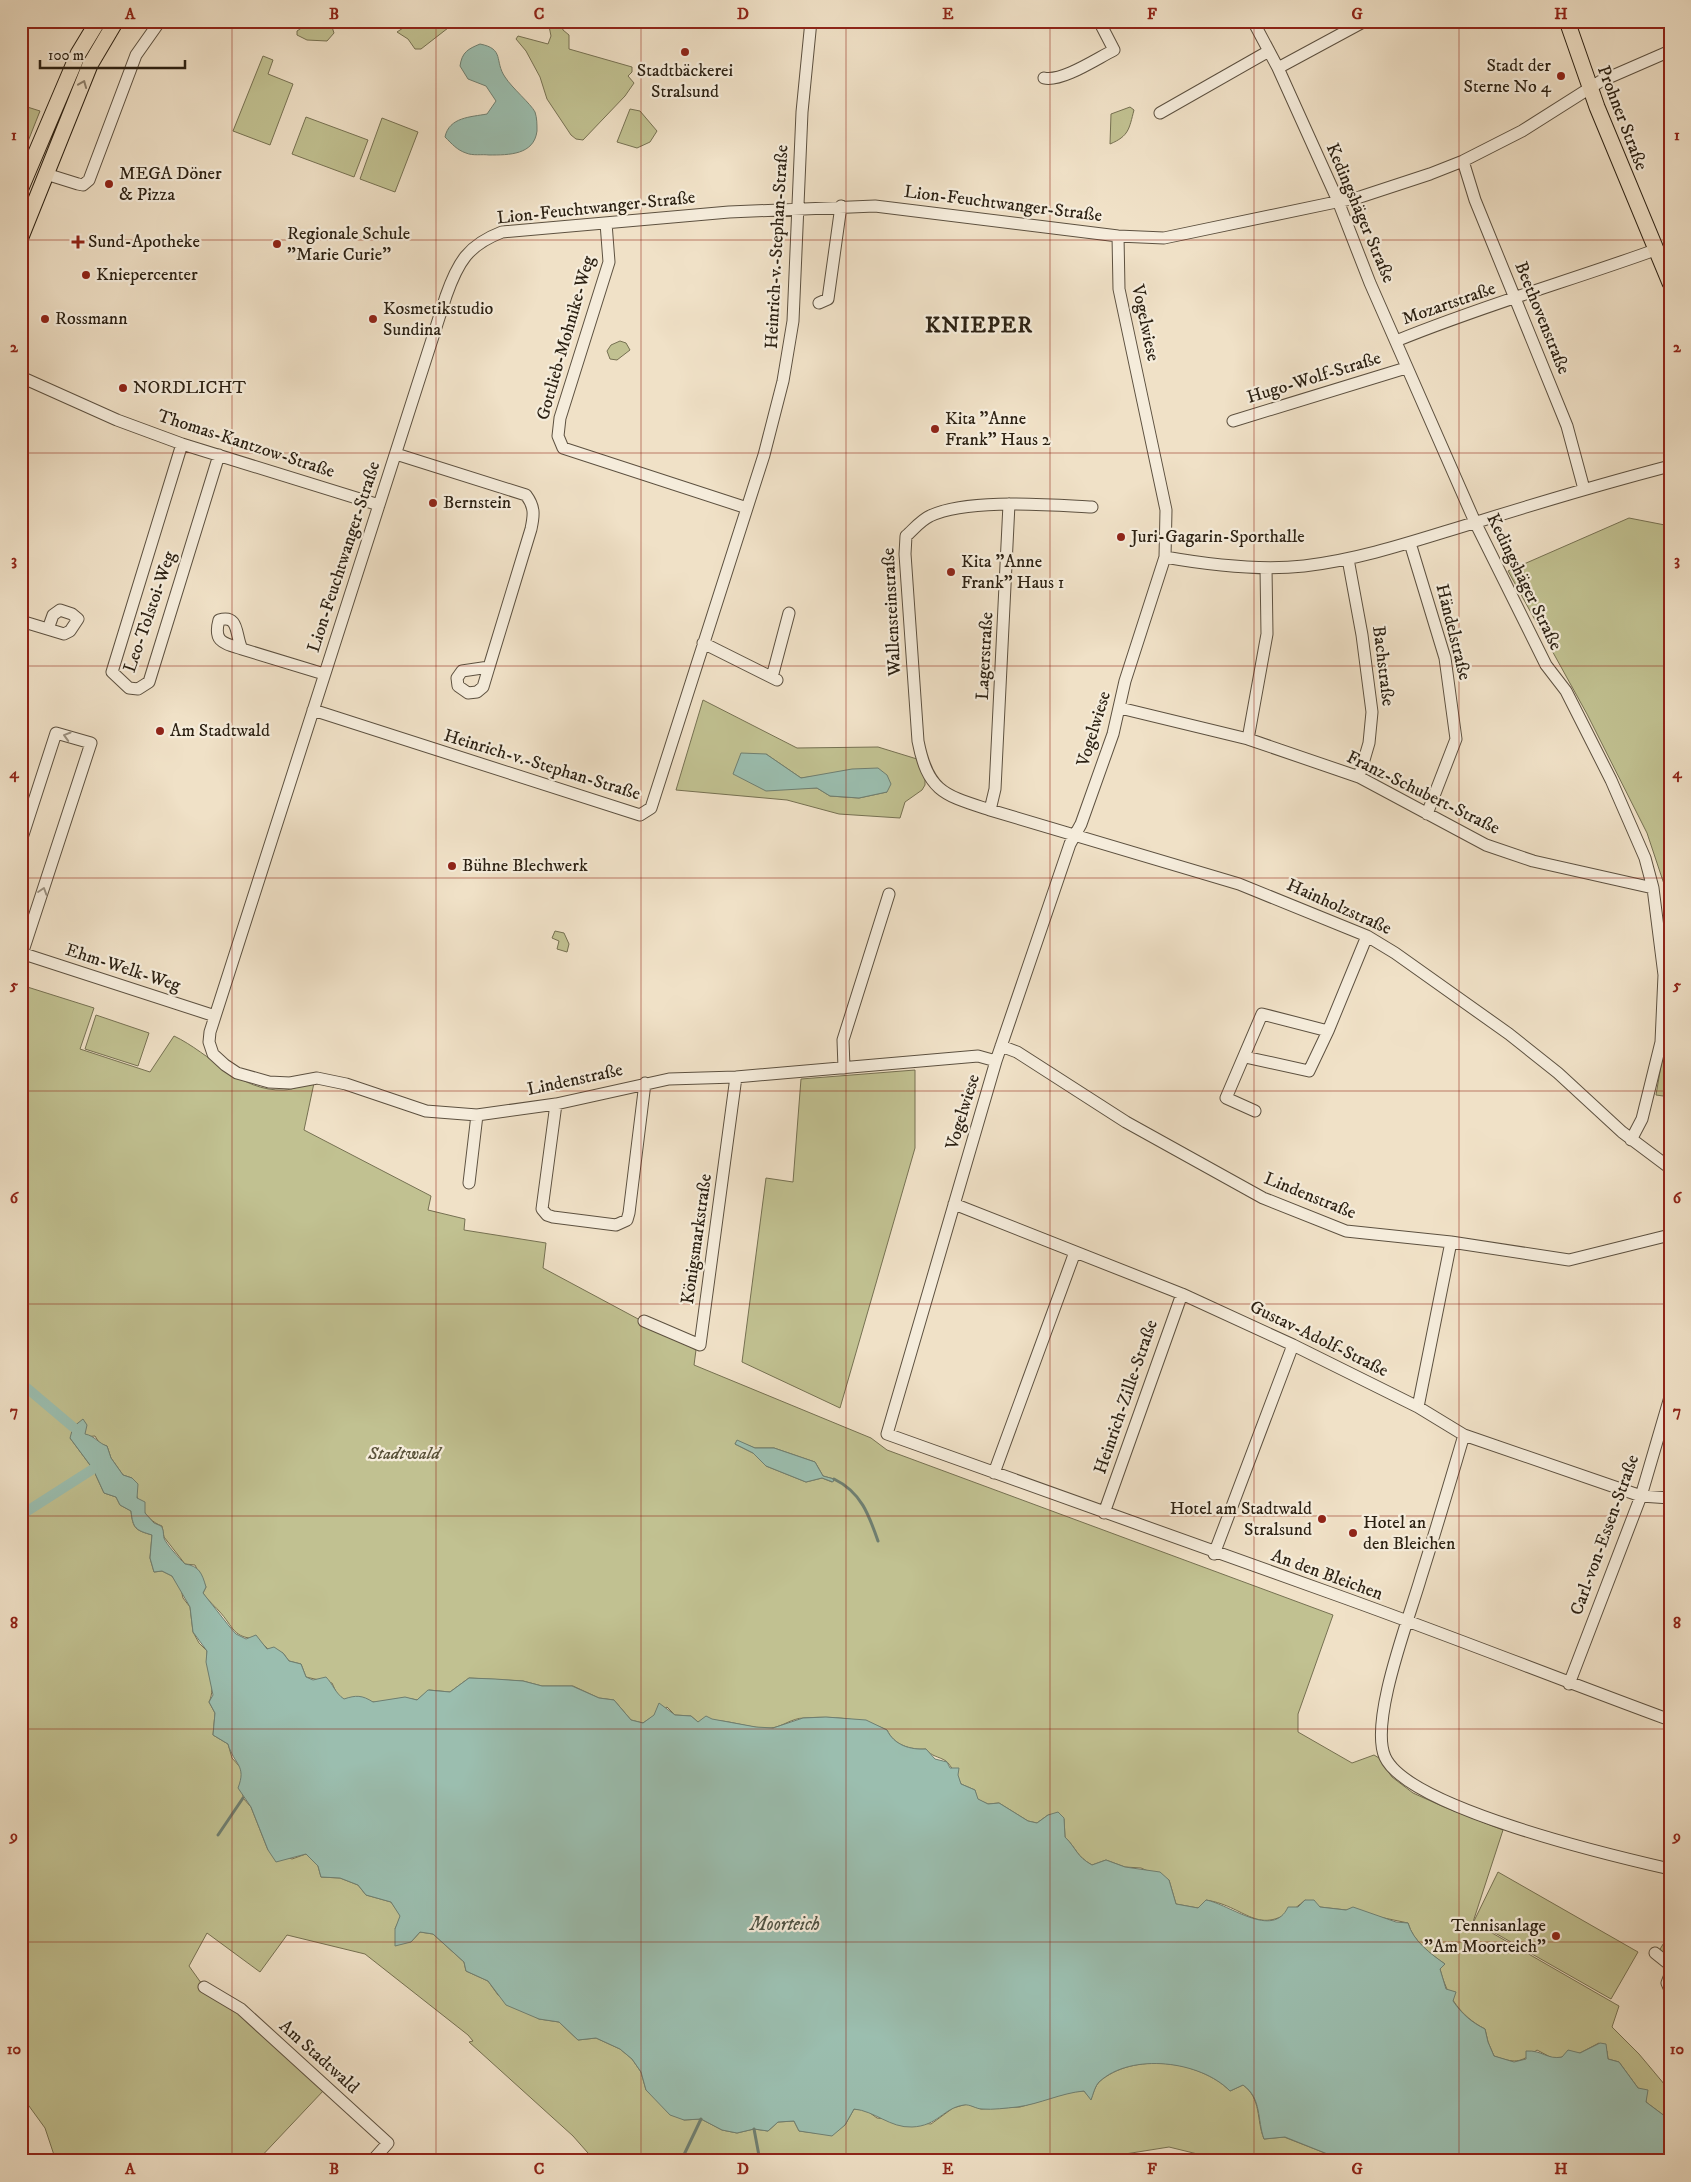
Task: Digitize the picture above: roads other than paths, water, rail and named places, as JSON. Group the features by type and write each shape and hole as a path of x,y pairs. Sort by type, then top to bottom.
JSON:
{"main road":[{"path":"21,188 78,54 98,21"},
{"path":"21,237 90,65 116,21"},
{"name":"Prohner Straße","path":"1567,21 1590,88 1670,283"},
{"path":"48,168 56,131 67,101 59,97"},
{"path":"48,168 39,171 50,132 53,111"}],"street":[{"path":"48,168 78,184 83,185 89,180 136,55 160,21"},
{"name":"Heinrich-v.-Stephan-Straße","path":"314,710 640,815 651,808 748,508 774,422 790,349 804,73 811,21"},
{"path":"1044,78 1049,79 1070,72 1114,50 1099,21"},
{"name":"Kedingshäger Straße","path":"1253,21 1278,68 1338,202 1406,368 1446,452 1474,522 1546,665 1566,691 1611,780 1645,858 1653,888 1664,975 1661,1042 1642,1119 1631,1140"},
{"path":"1278,68 1365,21"},
{"path":"1160,113 1270,51"},
{"path":"1118,236 1164,238 1338,202 1401,184 1462,161 1522,131 1601,81 1670,51"},
{"name":"Beethovenstraße","path":"1462,161 1475,200 1566,426 1584,489"},
{"path":"819,303 828,299 841,206"},
{"name":"Lion-Feuchtwanger-Straße","path":"215,1016 451,281 466,253 477,244 502,232 841,206 888,207 1118,236"},
{"name":"Gottlieb-Mohnike-Weg","path":"606,223 609,262 560,418 558,436 563,448 748,508"},
{"name":"Vogelwiese","path":"887,1434 996,1061 1074,835 1081,824 1094,787 1120,708 1125,681 1165,557 1166,510 1119,289 1118,236"},
{"name":"Mozartstraße","path":"1396,341 1459,315 1515,299 1655,250"},
{"name":"Hugo-Wolf-Straße","path":"1233,421 1406,368"},
{"name":"Thomas-Kantzow-Straße","path":"22,382 182,444 379,505"},
{"name":"Leo-Tolstoi-Weg","path":"182,444 112,672 128,688 138,689 149,682 219,455"},
{"path":"396,454 526,495 532,502 535,514 488,668"},
{"path":"1165,557 1204,564 1266,568 1304,566 1348,559 1410,543 1584,489 1670,466"},
{"name":"Wallensteinstraße","path":"990,810 942,791 930,780 925,769 918,741 905,554 906,536 929,516 955,509 1009,504 1092,507"},
{"name":"Lagerstraße","path":"990,810 996,789 1009,504"},
{"name":"Händelstraße","path":"1410,543 1445,658 1456,739 1427,814"},
{"name":"Bachstraße","path":"1348,559 1362,635 1372,712 1369,743 1359,777"},
{"path":"1248,739 1267,634 1266,568"},
{"path":"703,643 775,678 789,613"},
{"path":"21,621 48,629"},
{"name":"Lion-Feuchtwanger-Straße","path":"242,649 324,674"},
{"name":"Franz-Schubert-Straße","path":"1120,708 1248,739 1359,777 1486,846 1533,861 1653,888"},
{"path":"21,841 56,733 91,742 22,954"},
{"name":"Hainholzstraße","path":"990,810 1239,884 1367,936 1395,952 1516,1040 1558,1073 1631,1140 1670,1168"},
{"path":"844,1068 844,1040 889,894"},
{"path":"1245,1057 1309,1072 1367,936"},
{"name":"Ehm-Welk-Weg","path":"22,954 215,1016"},
{"path":"1255,1111 1226,1098 1262,1014 1328,1031"},
{"name":"Lindenstraße","path":"215,1016 209,1042 213,1054 232,1071 269,1082 290,1083 316,1078 346,1084 426,1111 476,1115 556,1104 669,1079 844,1068 978,1056 996,1061"},
{"name":"Lindenstraße","path":"1002,1046 1017,1052 1126,1122 1263,1198 1346,1231 1451,1242 1569,1260 1670,1235"},
{"name":"Königsmarkstraße","path":"644,1321 700,1345 736,1076"},
{"path":"556,1104 542,1208 547,1215 553,1217 616,1225 627,1220 645,1083"},
{"path":"469,1183 476,1115"},
{"name":"Gustav-Adolf-Straße","path":"954,1204 1182,1294 1293,1345 1418,1407 1464,1435 1641,1496 1670,1498"},
{"path":"1418,1407 1451,1242"},
{"path":"994,1473 1075,1252"},
{"name":"Heinrich-Zille-Straße","path":"1104,1513 1182,1294"},
{"path":"1214,1554 1293,1345"},
{"name":"Carl-von-Essen-Straße","path":"1569,1684 1641,1496 1670,1397"},
{"name":"An den Bleichen","path":"887,1434 1214,1554 1330,1593 1569,1684 1670,1720"},
{"path":"1464,1435 1408,1623 1390,1675 1382,1741 1386,1758 1400,1776 1450,1802 1543,1836 1670,1869"},
{"path":"1655,1953 1670,1965"},
{"path":"1670,1976 1666,1983 1670,1990"},
{"name":"Am Stadtwald","path":"204,1987 241,2009 388,2143 372,2161"}],"water":[{"path":"480,44 488,46 496,52 505,77 535,112 537,131 535,139 531,145 519,152 497,155 469,154 457,148 445,137 451,125 468,117 487,114 496,101 486,86 468,79 460,66 462,57 466,52"},
{"path":"741,753 766,754 801,778 852,769 878,768 887,775 891,784 887,792 859,798 830,796 817,788 766,791 733,774"},
{"name":"Moorteich","path":"83,1419 87,1425 85,1434 107,1446 111,1458 123,1475 132,1478 138,1484 137,1498 145,1502 145,1513 154,1523 161,1526 165,1541 179,1558 185,1564 197,1568 206,1587 203,1593 236,1634 246,1639 256,1635 267,1649 274,1647 283,1653 289,1661 301,1664 306,1677 313,1680 326,1677 344,1699 359,1696 373,1702 405,1697 417,1700 428,1690 450,1692 469,1678 495,1679 523,1681 542,1686 572,1686 599,1698 614,1700 631,1720 643,1723 654,1715 659,1703 675,1715 691,1716 698,1722 706,1716 712,1719 756,1727 773,1728 803,1718 826,1717 866,1720 887,1730 903,1746 914,1749 926,1749 935,1759 947,1762 950,1768 959,1768 958,1775 961,1784 975,1790 978,1799 988,1804 999,1803 1028,1821 1037,1823 1048,1815 1058,1812 1064,1818 1065,1837 1080,1855 1092,1865 1106,1860 1125,1867 1160,1872 1169,1880 1176,1904 1198,1908 1206,1900 1250,1917 1272,1920 1281,1916 1288,1907 1298,1907 1305,1900 1314,1900 1320,1907 1346,1910 1353,1907 1396,1922 1408,1923 1410,1930 1418,1941 1445,1964 1440,1969 1446,1989 1456,1992 1453,2001 1463,2014 1485,2029 1494,2056 1514,2062 1526,2059 1526,2051 1532,2051 1557,2058 1562,2057 1568,2050 1580,2053 1600,2043 1606,2044 1608,2059 1619,2062 1638,2088 1648,2090 1646,2102 1670,2120 1670,2161 1356,2161 1347,2154 1330,2155 1285,2137 1264,2139 1256,2103 1249,2090 1243,2085 1230,2091 1202,2073 1166,2064 1147,2064 1129,2067 1113,2073 1099,2082 1091,2100 1084,2091 1017,2107 980,2109 964,2105 921,2126 904,2127 862,2110 854,2109 845,2125 832,2136 799,2131 794,2121 778,2122 768,2131 754,2129 737,2133 722,2130 701,2119 684,2120 670,2115 646,2090 641,2072 632,2059 620,2049 596,2038 578,2040 559,2022 539,2019 506,2005 488,1981 466,1971 464,1962 433,1934 420,1932 411,1942 395,1946 395,1929 400,1916 391,1902 366,1895 358,1885 340,1878 321,1877 318,1866 306,1854 276,1862 268,1850 251,1807 238,1788 241,1774 239,1765 228,1744 213,1735 215,1713 209,1702 213,1695 206,1662 207,1651 193,1632 190,1607 172,1576 162,1571 154,1572 150,1558 152,1535 136,1528 131,1511 120,1505 116,1497 104,1493 93,1469 70,1438 73,1427"},
{"path":"737,1440 755,1448 774,1448 815,1462 823,1476 834,1479 833,1482 822,1478 806,1482 766,1466 753,1453 735,1444"}],"waterway":[{"path":"21,1383 73,1427"},
{"path":"21,1515 93,1469"},
{"path":"834,1479 851,1491 863,1505 878,1541"},
{"path":"218,1835 243,1798"},
{"path":"681,2161 701,2119"},
{"path":"754,2129 760,2161"}],"place":[{"name":"Stadtbäckerei Stralsund","path":"685,52"},
{"name":"Stadt der Sterne No 4","path":"1561,76"},
{"name":"MEGA Döner & Pizza","path":"109,184"},
{"name":"Sund-Apotheke","path":"78,242"},
{"name":"Regionale Schule \"Marie Curie\"","path":"277,244"},
{"name":"Kniepercenter","path":"86,275"},
{"name":"Rossmann","path":"45,319"},
{"name":"Kosmetikstudio Sundina","path":"373,319"},
{"name":"NORDLICHT","path":"123,388"},
{"name":"Kita \"Anne Frank\" Haus 2","path":"935,429"},
{"name":"Bernstein","path":"433,503"},
{"name":"Juri-Gagarin-Sporthalle","path":"1121,537"},
{"name":"Kita \"Anne Frank\" Haus 1","path":"951,572"},
{"name":"Am Stadtwald","path":"160,731"},
{"name":"Bühne Blechwerk","path":"452,866"},
{"name":"Hotel am Stadtwald Stralsund","path":"1322,1519"},
{"name":"Hotel an den Bleichen","path":"1353,1533"},
{"name":"Tennisanlage \"Am Moorteich\"","path":"1556,1936"}],"district":[{"name":"KNIEPER","path":"979,325"}],"park label":[{"name":"Stadtwald","path":"404,1454"}]}
